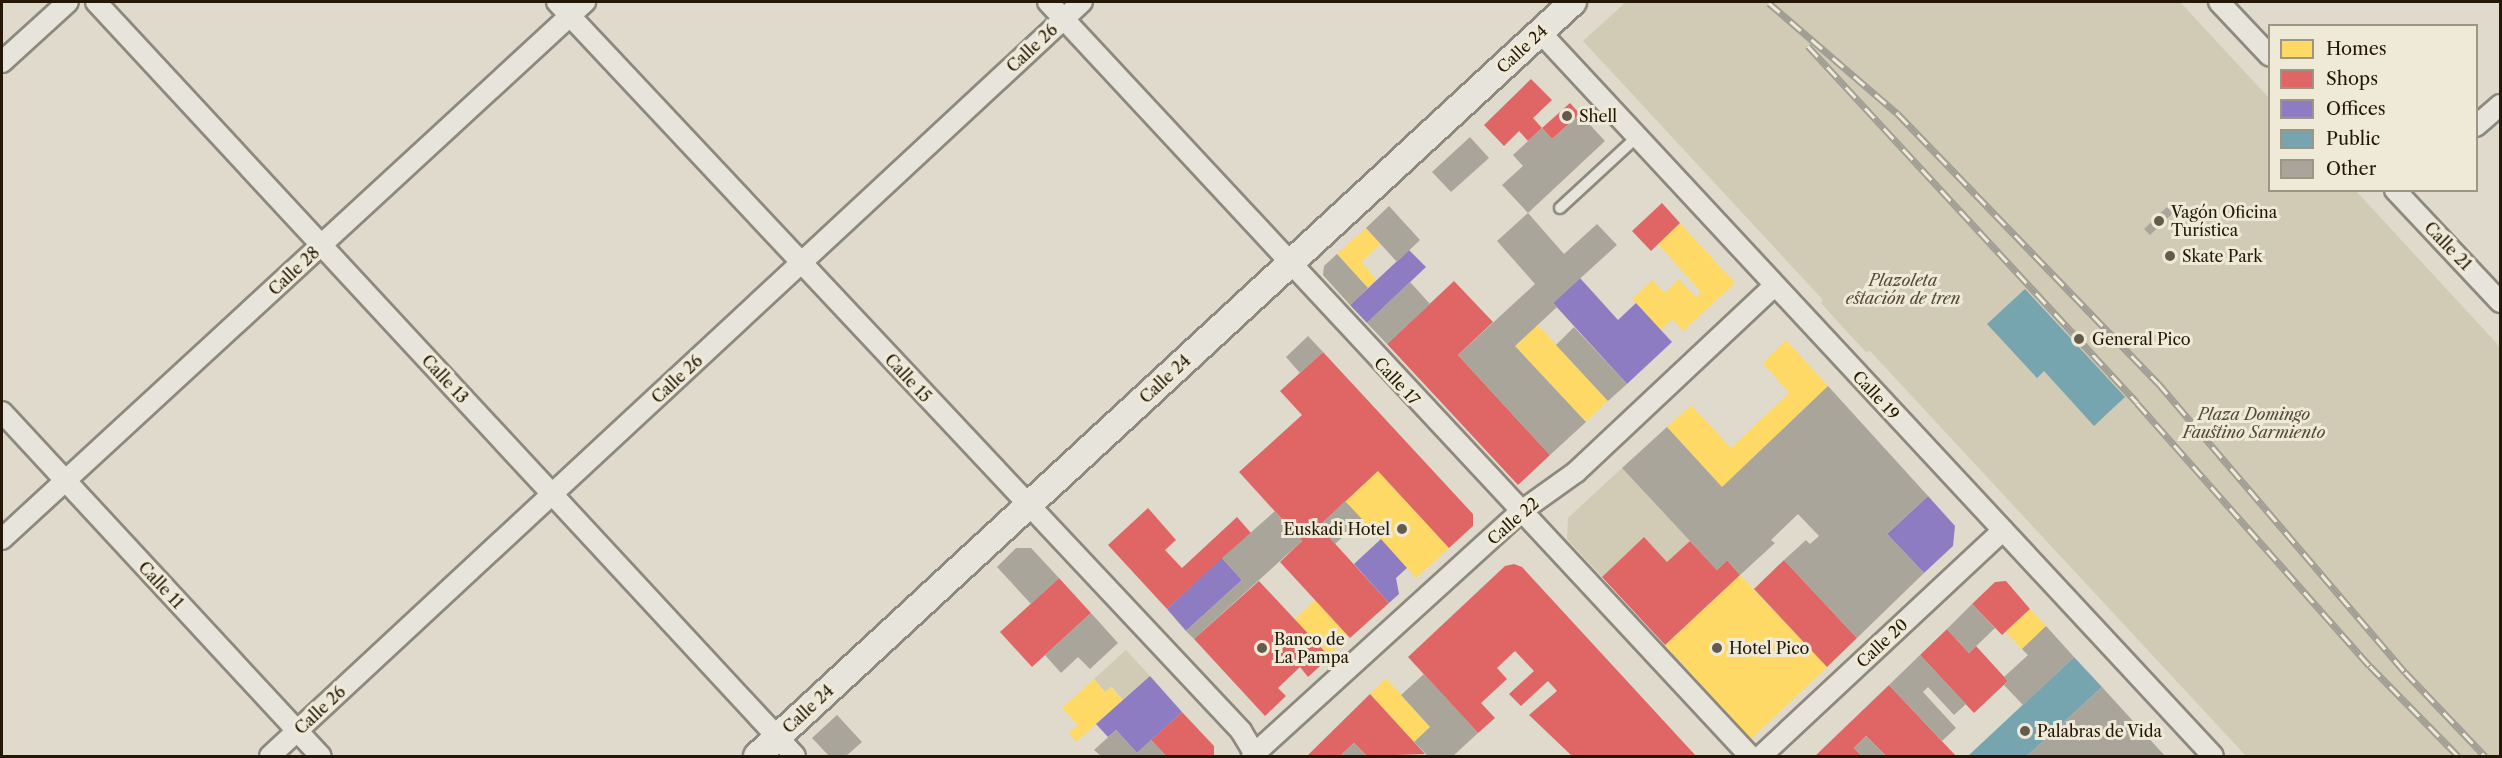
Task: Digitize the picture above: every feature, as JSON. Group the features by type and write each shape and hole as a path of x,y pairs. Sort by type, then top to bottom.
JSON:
{"street":[{"path":"2,62 68,2"},
{"name":"Calle 13","path":"96,2 795,756"},
{"name":"Calle 28","path":"2,539 321,245 564,9 585,2"},
{"name":"Calle 17","path":"1047,2 1289,265 1750,756"},
{"name":"Calle 26","path":"270,756 1082,2"},
{"name":"Calle 24","path":"757,756 1573,2"},
{"path":"2219,2 2268,54"},
{"name":"Calle 15","path":"564,9 1027,507 1241,731 1254,756"},
{"name":"Calle 19","path":"1540,32 2213,756"},
{"path":"2478,124 2500,105"},
{"name":"Calle 21","path":"2399,192 2500,302"},
{"name":"Calle 22","path":"1254,756 1520,512 1576,472 1774,286"},
{"name":"Calle 11","path":"2,412 321,756"},
{"name":"Calle 20","path":"1761,756 2003,530"}],"lane":[{"path":"1560,208 1637,137"}],"green space":[{"name":"Plaza Domingo Faustino Sarmiento","path":"1626,2 2180,2 2268,97 2268,192 2357,192 2500,347 2500,756 2246,756 1870,351 1866,352 1848,333 1821,303 1823,300 1583,41"},
{"path":"1622,468 1690,541 1667,562 1644,537 1602,577 1567,539 1568,518"},
{"path":"1126,650 1150,676 1123,700 1112,687 1105,692 1094,679"}],"building: Homes":[{"path":"1680,223 1735,283 1683,331 1672,319 1661,330 1632,299 1652,280 1665,293 1679,279 1696,297 1701,292 1658,244"},
{"path":"1366,228 1381,244 1361,262 1377,280 1368,288 1337,254"},
{"path":"1538,325 1608,401 1586,422 1515,346"},
{"path":"1786,340 1828,386 1722,487 1667,427 1691,405 1731,448 1789,393 1763,363"},
{"name":"Euskadi Hotel","path":"1378,471 1449,548 1416,578 1345,501"},
{"path":"1740,575 1827,667 1751,739 1665,645"},
{"path":"1315,600 1347,634 1330,657 1295,619"},
{"path":"2030,609 2046,626 2022,649 2006,632"},
{"path":"1386,678 1430,727 1414,742 1370,694"},
{"path":"1094,679 1105,692 1111,687 1123,700 1076,742 1069,733 1078,725 1062,708"}],"building: Shops":[{"path":"1531,79 1552,100 1533,118 1542,128 1528,141 1519,131 1504,146 1484,125"},
{"path":"1570,103 1580,114 1552,139 1542,128"},
{"path":"1662,203 1680,223 1651,251 1632,231"},
{"path":"1454,281 1493,322 1458,355 1550,455 1518,485 1387,344"},
{"path":"1323,352 1473,514 1473,526 1449,548 1378,471 1319,526 1389,603 1350,638 1280,562 1302,541 1239,472 1302,415 1280,391"},
{"path":"1148,508 1176,540 1165,550 1182,568 1237,517 1251,533 1167,609 1108,545"},
{"path":"1644,537 1667,562 1690,541 1717,570 1727,560 1740,575 1665,645 1602,577"},
{"path":"1784,560 1857,638 1827,667 1754,589"},
{"path":"1514,564 1522,567 1696,756 1572,756 1529,715 1557,691 1548,681 1521,706 1509,694 1534,671 1515,651 1497,668 1507,679 1481,703 1495,718 1478,733 1408,657 1505,566"},
{"path":"1059,578 1091,613 1032,667 1000,632"},
{"name":"Banco de La Pampa","path":"1259,581 1330,657 1308,677 1300,667 1278,688 1286,696 1265,716 1194,639"},
{"path":"2006,581 2030,609 2002,635 1972,604 1995,582"},
{"path":"1947,629 1969,653 1976,646 2008,681 1974,713 1920,655"},
{"path":"1889,685 1956,756 1886,756 1866,736 1854,748 1862,756 1815,756"},
{"path":"1370,694 1425,754 1367,756 1354,743 1340,756 1307,756"},
{"path":"1182,712 1214,746 1214,756 1166,756 1151,740"}],"building: Offices":[{"path":"1409,250 1426,267 1367,323 1350,305"},
{"path":"1580,278 1618,320 1636,303 1672,342 1627,384 1553,303"},
{"path":"1928,496 1955,526 1953,546 1924,573 1887,534"},
{"path":"1381,539 1407,568 1396,578 1399,594 1389,603 1354,564"},
{"path":"1222,558 1242,580 1186,631 1167,609"},
{"path":"1150,676 1182,712 1137,753 1116,730 1108,737 1096,724"}],"building: Public":[{"path":"2025,289 2125,397 2094,426 2044,371 2037,378 1987,324"},
{"name":"Palabras de Vida","path":"2074,657 2102,687 2027,756 1968,756"}],"building: Other":[{"path":"1580,114 1605,141 1528,213 1502,185 1523,166 1513,155 1542,128 1552,139"},
{"path":"1470,137 1489,158 1451,192 1432,172"},
{"path":"1389,206 1420,240 1397,262 1366,228"},
{"name":"Vagón Oficina Turística","path":"2167,207 2173,213 2150,235 2144,229"},
{"path":"1528,213 1564,254 1597,224 1617,245 1553,303 1557,307 1515,346 1586,422 1550,455 1458,355 1535,284 1497,241"},
{"path":"1337,254 1368,288 1350,305 1323,275 1324,266"},
{"path":"1410,282 1430,304 1387,344 1367,323"},
{"path":"1574,327 1627,384 1608,401 1556,345"},
{"path":"1308,336 1323,352 1300,373 1286,357"},
{"path":"1828,386 1928,496 1887,534 1924,573 1857,638 1784,560 1806,540 1810,544 1819,536 1798,514 1771,540 1775,543 1740,575 1727,560 1717,570 1622,468 1667,427 1722,487"},
{"path":"1345,501 1362,519 1335,544 1319,526"},
{"path":"1275,511 1302,541 1194,639 1186,631 1242,580 1222,558"},
{"path":"1016,548 1031,548 1059,578 1031,604 997,567"},
{"path":"1972,604 1995,628 1969,653 1947,629"},
{"path":"1091,613 1118,643 1090,669 1078,657 1061,673 1045,655"},
{"path":"2046,626 2074,657 2023,705 2004,685 2008,681 2004,677 2028,655 2022,649"},
{"path":"1920,655 1966,704 1954,715 1928,687 1923,692 1956,728 1942,741 1889,685"},
{"path":"1424,674 1478,733 1453,756 1428,756 1414,742 1430,727 1401,695"},
{"path":"2102,687 2165,756 2027,756"},
{"path":"837,715 862,742 846,756 829,756 812,738"},
{"path":"1116,730 1137,753 1151,740 1166,756 1101,756 1094,750"},
{"path":"1866,736 1886,756 1862,756 1854,748"},
{"path":"1354,743 1367,756 1340,756"}],"railway":[{"path":"1769,3 1898,114 2158,383 2405,672 2485,756"},
{"path":"1808,46 2137,403 2370,666 2458,756"}],"place":[{"name":"Shell","path":"1567,116"},
{"name":"Vagón Oficina Turística","path":"2159,221"},
{"name":"Skate Park","path":"2170,256"},
{"name":"General Pico","path":"2079,339"},
{"name":"Euskadi Hotel","path":"1402,529"},
{"name":"Banco de La Pampa","path":"1262,648"},
{"name":"Hotel Pico","path":"1717,648"},
{"name":"Palabras de Vida","path":"2025,731"}],"park label":[{"name":"Plazoleta estación de tren","path":"1903,289"}]}
